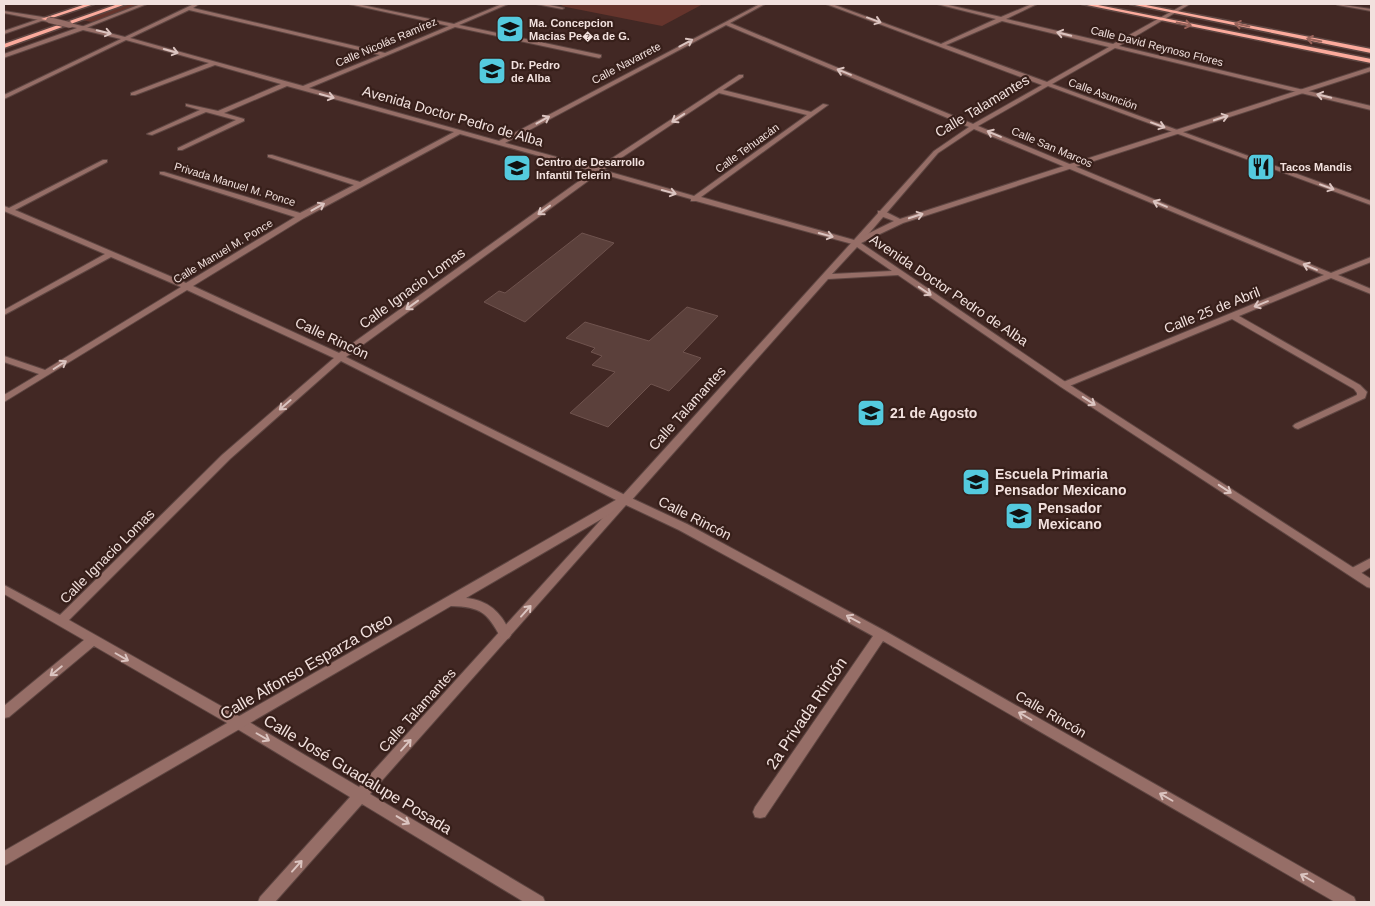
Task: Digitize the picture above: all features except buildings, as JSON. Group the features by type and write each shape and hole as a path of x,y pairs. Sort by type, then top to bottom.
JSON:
{"main road":[{"path":"47,20 91,4"},
{"path":"4,40 106,4"},
{"path":"4,46 123,4"},
{"path":"1085,4 1371,61"},
{"path":"1133,4 1371,51"},
{"path":"4,51 57,32 81,27"}],"street":[{"path":"59,4 69,4"},
{"path":"4,56 145,4"},
{"path":"4,97 197,4"},
{"path":"351,4 599,56"},
{"name":"Calle Nicolás Ramírez","path":"302,89 506,4"},
{"path":"538,4 562,8"},
{"name":"Calle Navarrete","path":"500,143 725,22 763,4"},
{"name":"Calle Asunción","path":"828,4 1371,203"},
{"name":"Calle David Reynoso Flores","path":"939,4 1371,108"},
{"path":"942,45 1035,4"},
{"name":"Calle Talamantes","path":"265,902 936,152 974,126 1188,4"},
{"path":"1338,4 1371,10"},
{"path":"188,8 384,54"},
{"name":"Avenida Doctor Pedro de Alba","path":"4,12 81,27 124,38 500,143 596,172 856,243 1064,385 1371,584"},
{"path":"4,34 47,20"},
{"name":"Calle San Marcos","path":"725,22 1371,292"},
{"path":"133,94 215,63"},
{"path":"856,243 900,220 1371,69"},
{"name":"Calle Ignacio Lomas","path":"61,621 226,457 340,357 596,172 741,76"},
{"path":"219,113 286,84"},
{"path":"719,91 812,114"},
{"path":"180,149 242,120 188,105"},
{"name":"Calle Tehuacán","path":"694,198 825,105"},
{"path":"150,134 205,110"},
{"name":"Calle Manuel M. Ponce","path":"4,399 301,216 459,132"},
{"path":"270,156 359,184"},
{"path":"7,209 105,161"},
{"name":"Privada Manuel M. Ponce","path":"162,173 301,216"},
{"name":"Calle Rincón","path":"7,209 186,286 340,357 624,500 682,527 881,634 1349,902"},
{"path":"881,213 900,220"},
{"path":"4,313 110,254"},
{"name":"Calle 25 de Abril","path":"1064,385 1371,259"},
{"path":"826,276 898,273"},
{"path":"1233,316 1362,392 1362,396 1298,426"},
{"path":"4,358 46,373"},
{"name":"Calle Alfonso Esparza Oteo","path":"4,859 624,500"},
{"path":"1354,572 1371,562"},
{"name":"Calle José Guadalupe Posada","path":"4,589 239,723 538,902"},
{"path":"449,602 461,601 485,608 501,624 505,635"},
{"name":"2a Privada Rincón","path":"760,812 881,634"},
{"path":"4,713 93,640"}],"shaded area":[{"path":"128,4 149,4 98,23 81,20"},
{"path":"565,4 703,4 662,26 561,6"}],"place":[{"name":"Ma. Concepcion Macias Pe�a de G.","path":"510,29"},
{"name":"Dr. Pedro de Alba","path":"492,71"},
{"name":"Tacos Mandis","path":"1261,167"},
{"name":"Centro de Desarrollo Infantil Telerin","path":"517,168"},
{"name":"21 de Agosto","path":"871,413"},
{"name":"Escuela Primaria Pensador Mexicano","path":"976,482"},
{"name":"Pensador Mexicano","path":"1019,516"}]}
